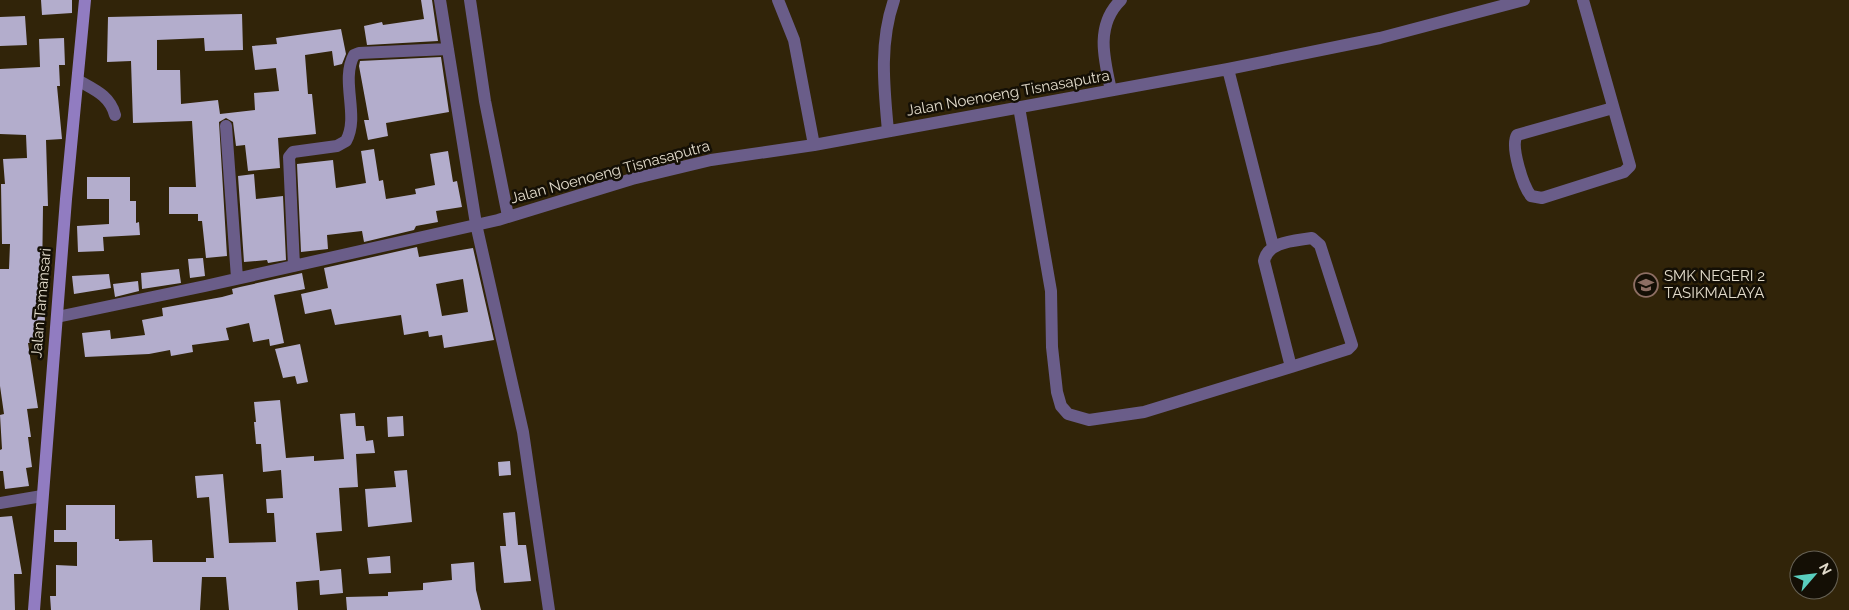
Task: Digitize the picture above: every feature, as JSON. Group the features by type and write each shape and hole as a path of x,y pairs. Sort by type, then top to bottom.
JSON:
{"main road":[{"name":"Jalan Tamansari","path":"34,610 66,199 79,82 85,0"}],"street":[{"path":"440,0 480,224 523,432 550,610"},
{"path":"470,0 503,218"},
{"path":"778,0 787,18 794,40 814,145"},
{"path":"888,131 884,86 885,37 894,0"},
{"path":"1111,90 1104,59 1103,38 1106,23 1121,0"},
{"name":"Jalan Noenoeng Tisnasaputra","path":"57,317 480,224 632,179 711,160 814,145 1228,69 1380,38 1502,3 1524,0"},
{"path":"1583,0 1614,108 1630,166 1626,171 1542,198 1531,196 1524,186 1514,148 1517,135 1614,108"},
{"path":"294,266 289,157 293,152 337,146 346,141 350,128 350,74 354,55 359,53 448,49"},
{"path":"1228,69 1273,246"},
{"path":"79,82 106,96 113,106 115,114"},
{"path":"1019,107 1051,292 1057,392 1061,406 1068,414 1089,420 1144,412 1291,367 1348,349 1352,345 1352,340 1318,241 1312,238 1273,246 1267,252 1264,261 1291,367"},
{"path":"226,126 236,278"},
{"path":"0,503 42,496"}],"building":[{"path":"41,0 72,0 72,13 42,15"},
{"path":"421,0 432,0 438,41 367,45 364,26 382,22 383,25 424,19"},
{"path":"242,14 243,50 205,51 204,38 157,40 157,70 180,70 181,104 218,100 220,114 255,110 254,93 279,91 276,68 255,70 252,46 277,44 276,38 341,29 346,54 342,64 334,66 332,51 305,55 308,94 312,94 316,134 278,138 280,168 248,171 245,145 236,146 233,122 226,118 219,122 227,256 206,258 202,221 198,221 198,214 169,214 169,187 196,187 192,121 133,123 131,61 107,62 108,17"},
{"path":"25,16 27,45 0,46 0,17"},
{"path":"64,38 65,65 59,65 60,86 57,86 62,139 46,140 48,206 43,206 42,283 44,283 45,322 37,322 39,342 28,343 38,408 27,409 31,437 28,437 32,467 26,468 29,486 5,489 3,471 0,471 0,450 2,449 0,415 4,414 0,386 0,269 9,269 10,244 2,244 1,184 5,184 3,159 27,158 26,135 0,134 0,69 40,67 39,39"},
{"path":"441,57 449,112 386,123 388,136 368,140 364,120 369,120 359,66 360,61"},
{"path":"374,149 379,181 383,180 386,199 416,194 415,189 435,185 430,154 448,151 453,182 457,181 462,207 436,211 438,222 416,226 414,230 364,242 362,231 327,235 328,249 301,252 297,164 333,160 336,188 366,183 361,151"},
{"path":"254,174 256,199 283,196 286,260 268,263 267,260 244,262 238,176"},
{"path":"87,177 130,177 130,201 136,201 136,223 139,222 140,235 103,237 104,251 78,252 77,226 109,224 109,199 87,199"},
{"path":"417,247 419,257 473,248 494,340 444,348 442,335 429,337 428,331 404,335 401,315 335,325 331,309 305,314 301,294 328,288 324,268","holes":["463,279 468,312 442,316 436,284"]},
{"path":"203,258 205,276 190,278 188,259"},
{"path":"179,269 181,283 142,289 141,273"},
{"path":"302,273 305,289 274,295 284,343 270,346 269,339 253,342 249,323 226,328 229,340 192,345 193,352 171,356 170,350 149,354 85,357 82,333 110,330 111,339 145,335 142,320 163,316 162,308 222,297 233,294 232,289"},
{"path":"109,274 111,288 74,294 72,276"},
{"path":"138,281 139,291 115,297 113,284"},
{"path":"300,344 308,382 297,384 295,376 283,378 275,349"},
{"path":"280,400 286,458 314,456 314,461 344,459 340,414 355,413 356,426 364,426 366,441 373,440 375,453 356,454 358,487 339,488 342,531 316,533 320,571 341,569 343,593 320,595 319,580 296,582 298,610 229,610 226,577 202,577 200,610 51,610 50,596 56,596 56,565 77,566 77,542 54,542 54,530 66,530 66,505 115,505 115,539 119,539 119,541 152,540 153,562 206,562 206,558 214,558 209,497 197,498 195,476 223,474 229,543 276,542 274,513 267,513 266,499 283,498 281,470 263,472 261,444 256,444 254,402"},
{"path":"403,416 404,436 388,437 387,417"},
{"path":"510,461 511,475 499,476 498,462"},
{"path":"407,470 412,522 368,527 365,489 396,487 394,471"},
{"path":"515,512 518,545 526,545 531,581 504,583 500,546 506,546 503,513"},
{"path":"12,516 22,574 14,574 15,610 0,610 0,517"},
{"path":"390,556 391,573 369,574 367,558"},
{"path":"474,562 476,590 481,610 347,610 346,597 388,596 388,592 423,590 423,583 452,580 451,564"}],"place":[{"name":"SMK NEGERI 2 TASIKMALAYA","path":"1646,285"}]}
